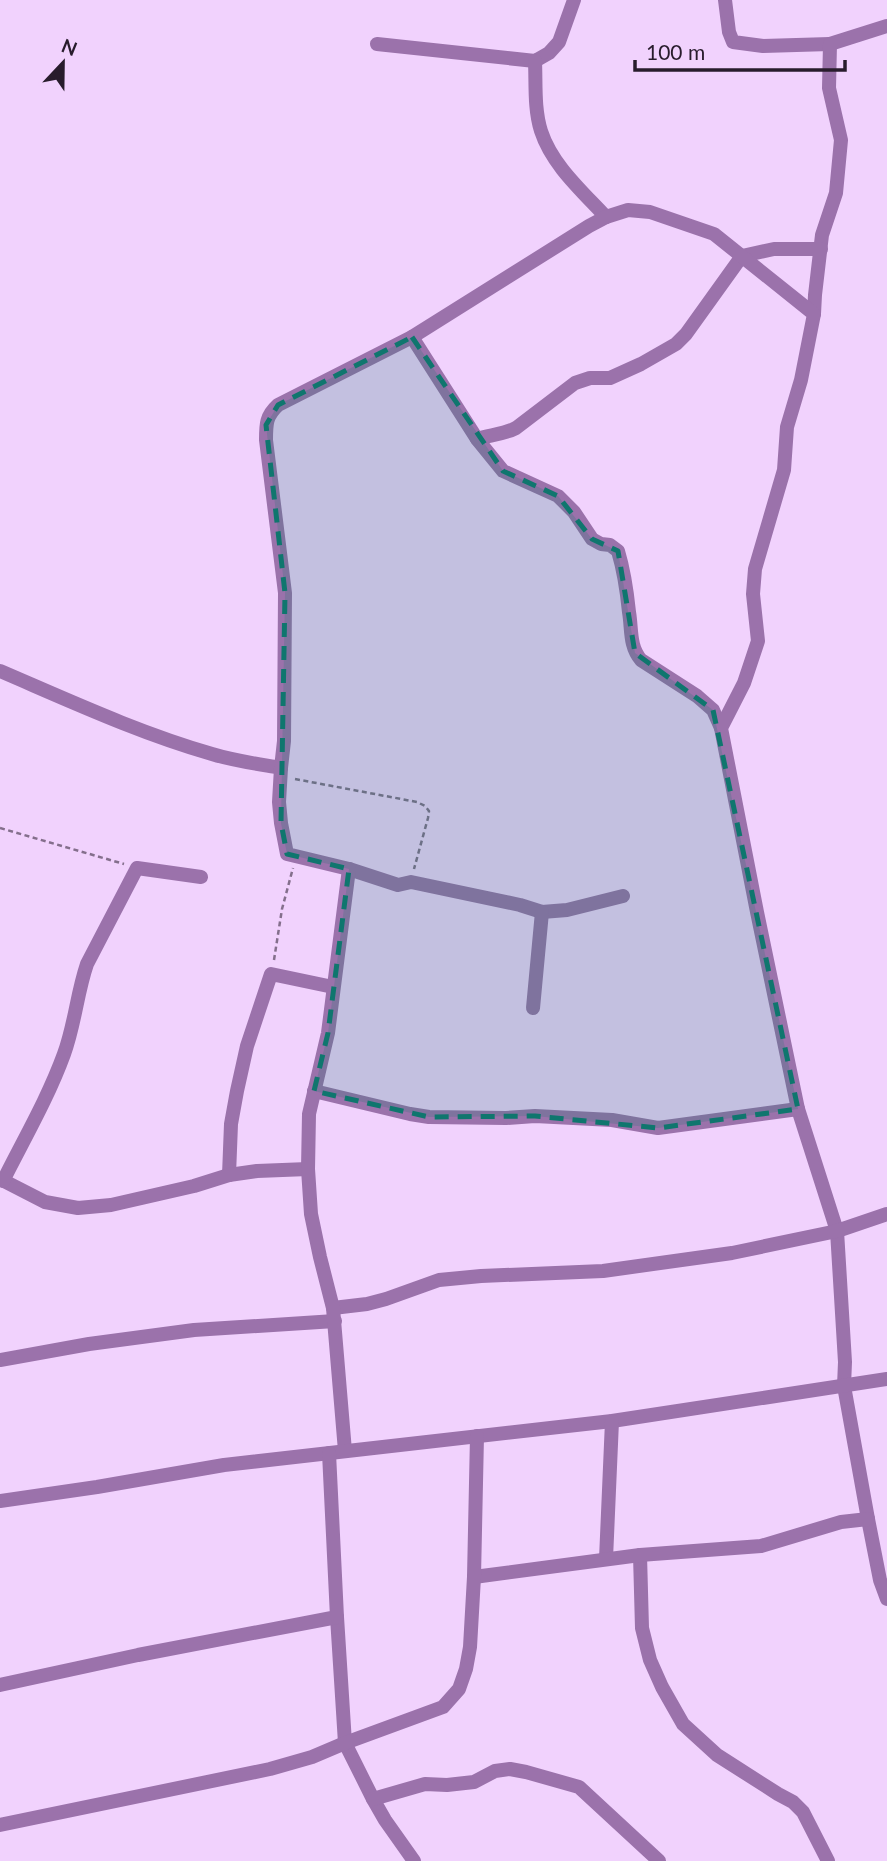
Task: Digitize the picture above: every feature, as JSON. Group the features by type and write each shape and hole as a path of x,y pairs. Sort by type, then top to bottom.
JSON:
{"street":[{"path":"377,44 535,61 555,48 574,0"},
{"path":"726,0 729,32 733,42 763,46 831,44 887,26"},
{"path":"721,728 744,683 758,641 753,594 755,569 784,470 787,427 801,380 814,314 822,235 836,192 841,140 829,88 831,44"},
{"path":"535,61 536,107 548,148 556,162 606,217"},
{"path":"623,896 567,910 542,912 411,882 398,885 349,869 287,854 279,802 285,741 285,593 265,440 266,425 270,413 278,405 412,337 589,226 628,210 650,212 715,234 814,314"},
{"path":"477,439 516,428 575,383 590,378 610,377 652,359 676,344 686,334 741,256 774,249 821,249"},
{"path":"412,337 477,439 503,471 558,496 574,512 593,539 618,551 635,653 641,660 697,696 713,710 721,728 798,1109 836,1231 845,1362 844,1386 880,1580 887,1599"},
{"path":"0,671 173,742 281,772"},
{"path":"201,877 137,868 87,964 65,1052 50,1088 1,1180 45,1202 78,1208 111,1205 229,1175 284,1168 307,1169"},
{"path":"345,1451 334,1314 313,1225 307,1169 309,1114 328,1033 349,869"},
{"path":"533,1008 542,912"},
{"path":"229,1175 231,1124 237,1091 247,1046 271,974 333,987"},
{"path":"314,1091 429,1117 535,1116 612,1120 658,1128 798,1109"},
{"path":"0,1360 89,1344 334,1314 439,1280 603,1271 732,1253 836,1231 887,1214"},
{"path":"0,1501 224,1465 612,1421 887,1379"},
{"path":"606,1559 612,1421"},
{"path":"0,1825 270,1769 313,1757 345,1742 443,1707 459,1689 470,1647 477,1436"},
{"path":"329,1454 345,1742 385,1820 414,1861"},
{"path":"474,1577 640,1555 761,1546 841,1522 868,1519"},
{"path":"640,1555 642,1628 650,1660 683,1724 717,1755 793,1802 803,1812 828,1861"},
{"path":"0,1685 138,1655 337,1617"},
{"path":"373,1799 425,1784 474,1782 495,1771 510,1769 526,1772 579,1787 659,1861"}],"path":[{"path":"281,772 425,806 429,811 428,818 411,882"},
{"path":"0,828 137,868"},
{"path":"271,974 282,909 292,875 293,867 287,854"}],"highlighted area":[{"path":"412,337 503,471 558,496 592,539 618,551 635,653 713,710 798,1109 658,1128 535,1116 429,1117 314,1091 328,1033 349,869 287,854 281,823 285,593 266,425 278,405"}]}
